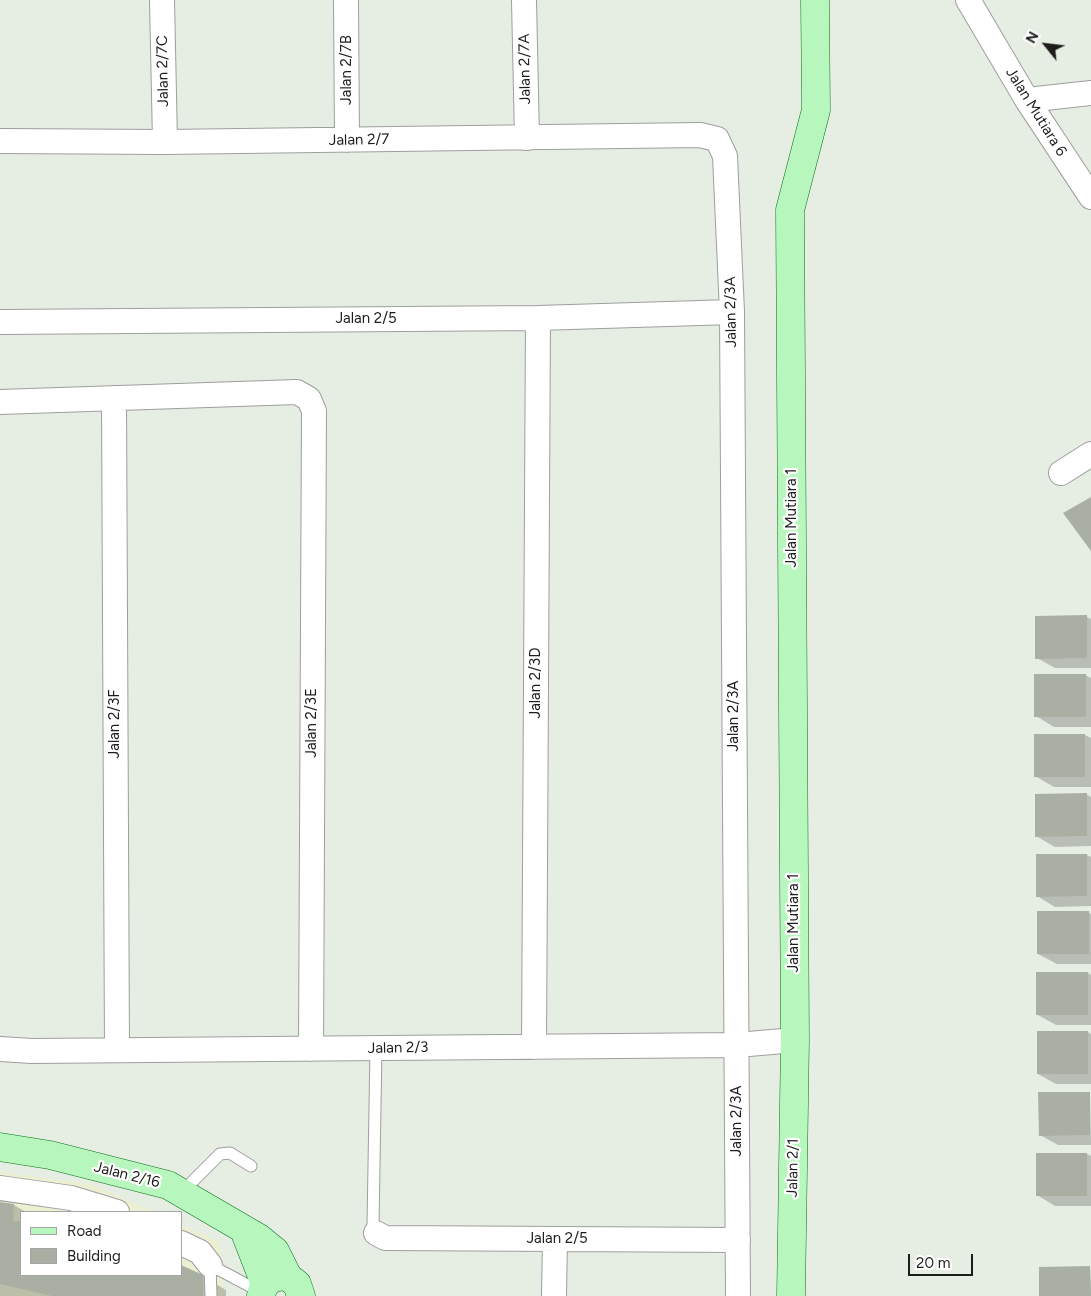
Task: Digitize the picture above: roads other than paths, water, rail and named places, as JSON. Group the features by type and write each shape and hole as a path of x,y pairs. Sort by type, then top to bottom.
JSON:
{"street":[{"name":"Jalan 2/7C","path":"162,0 165,142"},
{"name":"Jalan 2/7B","path":"346,0 347,140"},
{"name":"Jalan 2/7A","path":"524,0 526,138"},
{"name":"Jalan Mutiara 1","path":"795,1040 790,210 816,110 815,0"},
{"name":"Jalan Mutiara 6","path":"968,0 1027,100 1091,197"},
{"path":"1027,100 1091,93"},
{"name":"Jalan 2/7","path":"0,141 165,142 700,135 717,139"},
{"name":"Jalan 2/3A","path":"717,139 725,156 732,312 738,1296"},
{"name":"Jalan 2/5","path":"0,322 538,318 732,312"},
{"name":"Jalan 2/3D","path":"534,1047 538,318"},
{"name":"Jalan 2/3E","path":"114,398 297,392 309,399 314,411 311,1048"},
{"path":"0,402 114,398"},
{"name":"Jalan 2/3F","path":"114,398 117,1050"},
{"path":"1061,473 1091,454"},
{"name":"Jalan 2/3","path":"0,1049 117,1050 736,1045 795,1040"},
{"name":"Jalan 2/1","path":"791,1296 795,1040"},
{"name":"Jalan 2/16","path":"0,1147 50,1155 168,1185 182,1192 275,1251 283,1290"},
{"path":"0,1188 71,1198 115,1211"},
{"name":"Jalan 2/5","path":"376,1233 385,1238 738,1240"},
{"path":"554,1296 555,1239"},
{"path":"182,1243 200,1252 210,1264"}],"lane":[{"path":"376,1048 373,1225 376,1233"},
{"path":"182,1192 220,1154 230,1153 251,1166"},
{"path":"211,1296 210,1264 283,1290"}]}
